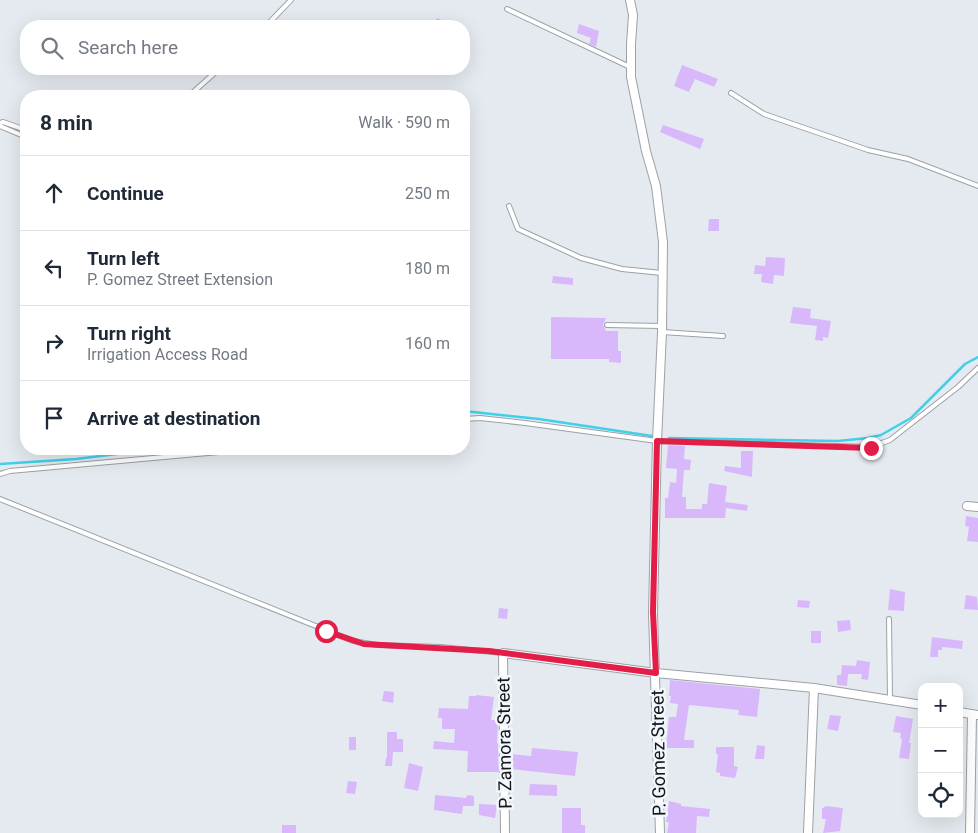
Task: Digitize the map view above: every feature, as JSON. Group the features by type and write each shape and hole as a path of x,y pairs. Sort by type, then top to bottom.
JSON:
{"street":[{"name":"P. Gomez Street","path":"630,0 633,15 630,67 634,96 656,186 662,228 662,329 653,612 660,833"},
{"path":"967,506 978,507"},
{"path":"503,653 656,673 814,688 918,704"},
{"name":"P. Zamora Street","path":"503,653 505,833"},
{"path":"808,833 814,688"},
{"path":"970,833 975,714"}],"lane":[{"path":"272,20 291,0"},
{"path":"506,9 630,67"},
{"path":"196,90 212,75"},
{"path":"731,93 764,114 868,150 908,159 978,186"},
{"path":"0,124 20,129"},
{"path":"0,124 20,134"},
{"path":"509,206 518,229 581,258 622,269 662,273"},
{"path":"607,325 724,336"},
{"path":"470,419 525,423 657,441 871,448 890,440 958,387 978,368"},
{"path":"0,474 10,471 186,455"},
{"path":"0,499 353,641 377,645 450,648 503,653"},
{"path":"888,619 890,700"}],"building":[{"path":"579,24 599,31 596,47 589,44 591,38 577,33"},
{"path":"682,65 718,79 714,87 695,79 689,92 674,86"},
{"path":"663,125 704,139 700,149 660,132"},
{"path":"709,219 719,219 719,231 708,231"},
{"path":"766,257 785,258 784,276 774,275 773,284 761,282 762,274 754,274 755,265 765,266"},
{"path":"553,276 573,278 573,285 552,283"},
{"path":"793,307 811,309 810,318 831,321 828,338 823,337 823,341 815,340 817,326 790,323"},
{"path":"551,317 606,318 603,325 606,331 618,331 618,351 621,351 621,363 609,362 609,359 551,359"},
{"path":"668,445 685,446 684,459 691,460 690,470 684,470 682,497 686,497 686,509 702,509 702,504 707,504 709,483 727,486 725,502 748,505 747,511 726,508 725,518 665,518 665,498 668,498 670,482 676,483 677,469 666,468"},
{"path":"741,451 753,451 752,477 724,471 725,466 741,468"},
{"path":"966,516 978,518 978,542 967,541 969,527 965,526"},
{"path":"890,589 905,592 904,611 888,610"},
{"path":"966,595 977,597 978,610 964,609"},
{"path":"798,600 810,601 809,608 797,607"},
{"path":"499,608 508,609 507,619 498,618"},
{"path":"850,620 851,630 838,632 837,621"},
{"path":"811,631 821,631 821,643 811,643"},
{"path":"932,637 963,641 962,649 942,647 942,650 938,650 938,657 930,657"},
{"path":"857,660 870,662 868,680 861,679 862,674 848,674 847,686 837,685 837,675 841,675 842,665 856,666"},
{"path":"670,680 760,689 757,717 738,715 739,710 689,705 684,740 694,740 694,748 666,748 669,717 676,717 678,704 670,703"},
{"path":"384,691 394,692 393,703 382,701"},
{"path":"469,696 494,697 491,720 498,720 499,772 467,772 468,751 433,749 434,741 454,743 455,729 442,729 442,718 438,718 439,708 468,709"},
{"path":"830,715 841,716 838,731 827,729"},
{"path":"896,716 913,719 909,743 911,743 909,759 899,758 902,739 900,738 901,733 893,732"},
{"path":"387,732 397,732 397,739 403,739 403,752 393,752 392,766 385,766 387,758"},
{"path":"349,737 356,737 356,750 349,750"},
{"path":"757,745 765,746 764,759 755,759"},
{"path":"716,747 734,747 734,766 738,767 735,778 720,776 720,773 716,772 718,754 716,754"},
{"path":"532,748 578,752 575,776 510,769 510,754 531,756"},
{"path":"409,763 423,767 418,791 404,788"},
{"path":"348,781 357,782 355,794 346,793"},
{"path":"530,784 557,785 557,796 529,795"},
{"path":"435,795 466,798 467,795 474,796 474,806 463,806 462,814 434,810"},
{"path":"669,801 681,804 681,806 710,809 709,817 697,816 696,833 667,833 669,822 666,822"},
{"path":"479,804 497,805 495,818 479,815"},
{"path":"825,806 843,808 840,831 823,833 826,819 822,819 822,808"},
{"path":"562,808 581,808 581,825 585,825 585,833 562,833"},
{"path":"282,825 296,825 296,833 282,833"}],"waterway":[{"path":"669,438 838,441 881,435 911,418 965,364 978,357"},
{"path":"470,412 539,419 652,436"},
{"path":"0,464 109,455"}],"route":[{"path":"326,631 364,644 489,651 656,673 653,612 657,441 871,448"}]}
